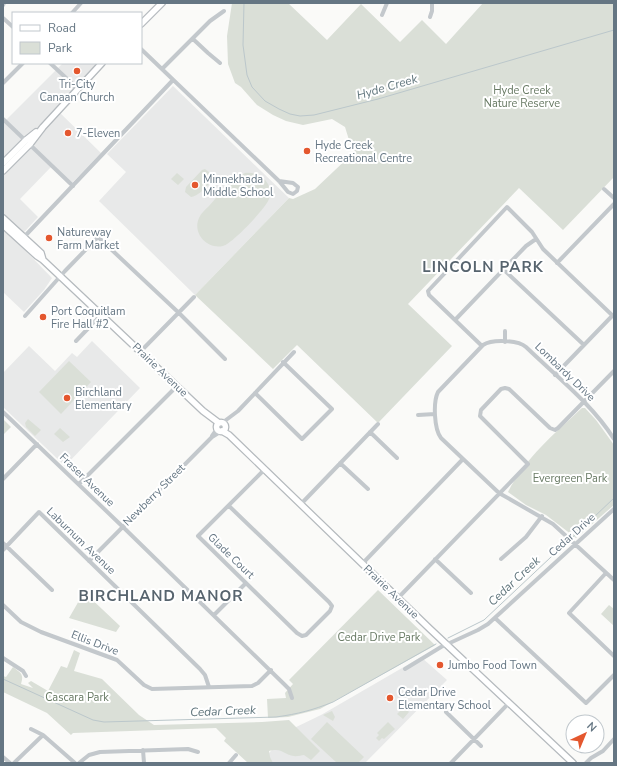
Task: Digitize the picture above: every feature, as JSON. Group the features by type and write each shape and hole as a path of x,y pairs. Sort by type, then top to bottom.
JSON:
{"main road":[{"path":"142,23 162,3"},
{"path":"3,171 101,64"},
{"path":"3,163 28,142"},
{"name":"Prairie Avenue","path":"3,218 41,253 43,260"},
{"name":"Prairie Avenue","path":"3,225 102,314 209,415 362,564 573,763"}],"street":[{"path":"73,12 81,3"},
{"path":"382,15 386,3"},
{"path":"430,17 432,3"},
{"path":"162,69 210,21 224,11"},
{"path":"3,18 12,26"},
{"path":"193,39 220,62"},
{"path":"142,50 279,181"},
{"path":"3,83 22,64"},
{"path":"51,64 78,89"},
{"path":"24,237 173,80"},
{"path":"3,119 73,186"},
{"path":"604,189 614,198"},
{"path":"557,263 614,204"},
{"path":"555,375 613,315 543,249 532,232 507,207 428,291 429,295 482,346 438,392 435,414 436,430 438,434 499,493 542,516 561,530 614,580"},
{"path":"25,316 98,237 179,313 225,359"},
{"path":"456,320 528,244 536,239"},
{"path":"504,270 584,345"},
{"path":"141,351 194,297"},
{"path":"76,341 102,314"},
{"path":"505,331 505,342"},
{"name":"Lombardy Drive","path":"482,346 489,342 518,342 522,344 584,402 598,417 614,439"},
{"name":"Newberry Street","path":"90,561 294,352"},
{"path":"254,393 302,439 332,409 284,362"},
{"path":"398,598 528,464 482,419 480,415 481,410 501,389 506,388 554,430 558,428 614,373"},
{"path":"79,484 177,386"},
{"name":"Fraser Avenue","path":"3,412 271,670 288,687 292,698"},
{"path":"418,415 435,414"},
{"path":"301,504 378,424"},
{"path":"370,432 397,458"},
{"path":"3,479 37,444"},
{"path":"362,564 463,458"},
{"path":"340,463 368,489"},
{"name":"Glade Court","path":"229,506 330,602 332,606 330,611 306,635 302,636 297,633 198,536 265,469"},
{"name":"Cedar Drive","path":"405,669 446,644 478,630 495,618 614,509"},
{"name":"Laburnum Avenue","path":"4,546 39,512 202,671 209,687"},
{"path":"501,559 526,536 542,516"},
{"path":"4,546 52,590"},
{"path":"435,559 471,594"},
{"path":"606,572 568,613 614,656"},
{"path":"214,615 246,583"},
{"name":"Ellis Drive","path":"3,605 21,622 40,632 120,662 144,685 155,690 252,686 258,683 271,670"},
{"path":"495,618 586,703 614,675"},
{"path":"3,658 23,671 26,676"},
{"path":"451,763 509,703"},
{"path":"446,712 481,746"},
{"path":"31,729 43,735 75,763"},
{"path":"14,763 43,735"},
{"path":"586,763 614,739"},
{"path":"79,763 88,756 98,752 188,749 198,752"},
{"path":"143,750 144,763"},
{"path":"229,763 236,755"},
{"path":"3,757 10,763"}],"shaded area":[{"path":"62,64 98,65 56,109 101,153 71,184 52,166 20,199 38,217 16,241 52,278 44,290 24,312 3,292 3,117 6,120"},
{"name":"Minnekhada Middle School","path":"173,86 289,198 195,295 99,201 126,172 107,154"},
{"name":"Birchland Elementary","path":"92,341 140,388 65,466 3,407 3,373 29,346 55,371 72,353 77,357"},
{"name":"Cedar Drive Elementary School","path":"421,657 447,680 365,763 260,763 290,730 321,715"}],"green space":[{"name":"Hyde Creek Nature Reserve","path":"232,3 288,3 327,40 361,4 400,42 422,20 446,44 483,3 614,3 614,177 563,230 519,188 408,304 452,346 378,423 297,345 273,369 195,295 289,198 293,199 315,189 353,153 345,127 332,119 303,125 286,121 257,105 241,87 235,83 228,64 227,36"},
{"path":"205,169 213,175 211,181 201,192 191,197 185,192 186,187 202,170"},
{"path":"177,173 184,179 178,185 171,179"},
{"path":"245,173 252,173 264,178 270,190 267,204 241,233 227,244 217,247 207,243 199,235 197,224 199,218 234,179"},
{"path":"69,361 91,382 61,414 39,392"},
{"name":"Evergreen Park","path":"582,408 585,408 596,420 614,445 614,505 576,538 546,515 526,505 508,492 515,479 532,457"},
{"path":"3,419 11,427 3,435"},
{"path":"28,419 41,430 35,436 26,427 25,423"},
{"path":"60,428 70,437 63,442 54,434"},
{"name":"Cedar Drive Park","path":"378,590 435,645 320,709 288,717 268,718 267,699 286,698 285,693 293,684 289,680"},
{"path":"84,592 120,626 116,632 69,618"},
{"path":"609,605 614,609 614,626 601,614"},
{"name":"Cascara Park","path":"74,650 80,653 74,671 102,679 139,715 154,725 289,720 320,751 311,760 304,755 295,756 273,750 269,751 273,763 248,763 224,741 226,738 216,728 73,733 71,735 47,713 3,692 3,676 6,677 13,667 21,674 21,684 33,688 28,683 31,681 48,691 61,666 67,668"},
{"path":"404,707 409,712 403,719 397,714"},
{"path":"332,711 335,717 333,721 323,715"},
{"path":"327,722 364,757 358,763 337,763 311,739"},
{"path":"388,722 395,729 384,739 382,738 379,741 376,738 379,735 377,733"}],"waterway":[{"name":"Hyde Creek","path":"244,3 243,45 247,75 252,87 265,101 290,114 300,116 314,115 378,99 614,30"},
{"name":"Cedar Creek","path":"573,537 614,498"},
{"name":"Cedar Creek","path":"448,638 484,620 567,542"},
{"name":"Cedar Creek","path":"3,679 93,720 104,722 276,717 291,715 333,702 436,644"}],"place":[{"name":"Tri-City Canaan Church","path":"77,71"},
{"name":"7-Eleven","path":"68,133"},
{"name":"Hyde Creek Recreational Centre","path":"307,151"},
{"name":"Minnekhada Middle School","path":"195,185"},
{"name":"Natureway Farm Market","path":"49,238"},
{"name":"Port Coquitlam Fire Hall #2","path":"43,317"},
{"name":"Birchland Elementary","path":"67,398"},
{"name":"Jumbo Food Town","path":"440,665"},
{"name":"Cedar Drive Elementary School","path":"390,698"}],"district":[{"name":"LINCOLN PARK","path":"483,267"},
{"name":"BIRCHLAND MANOR","path":"161,596"}]}
